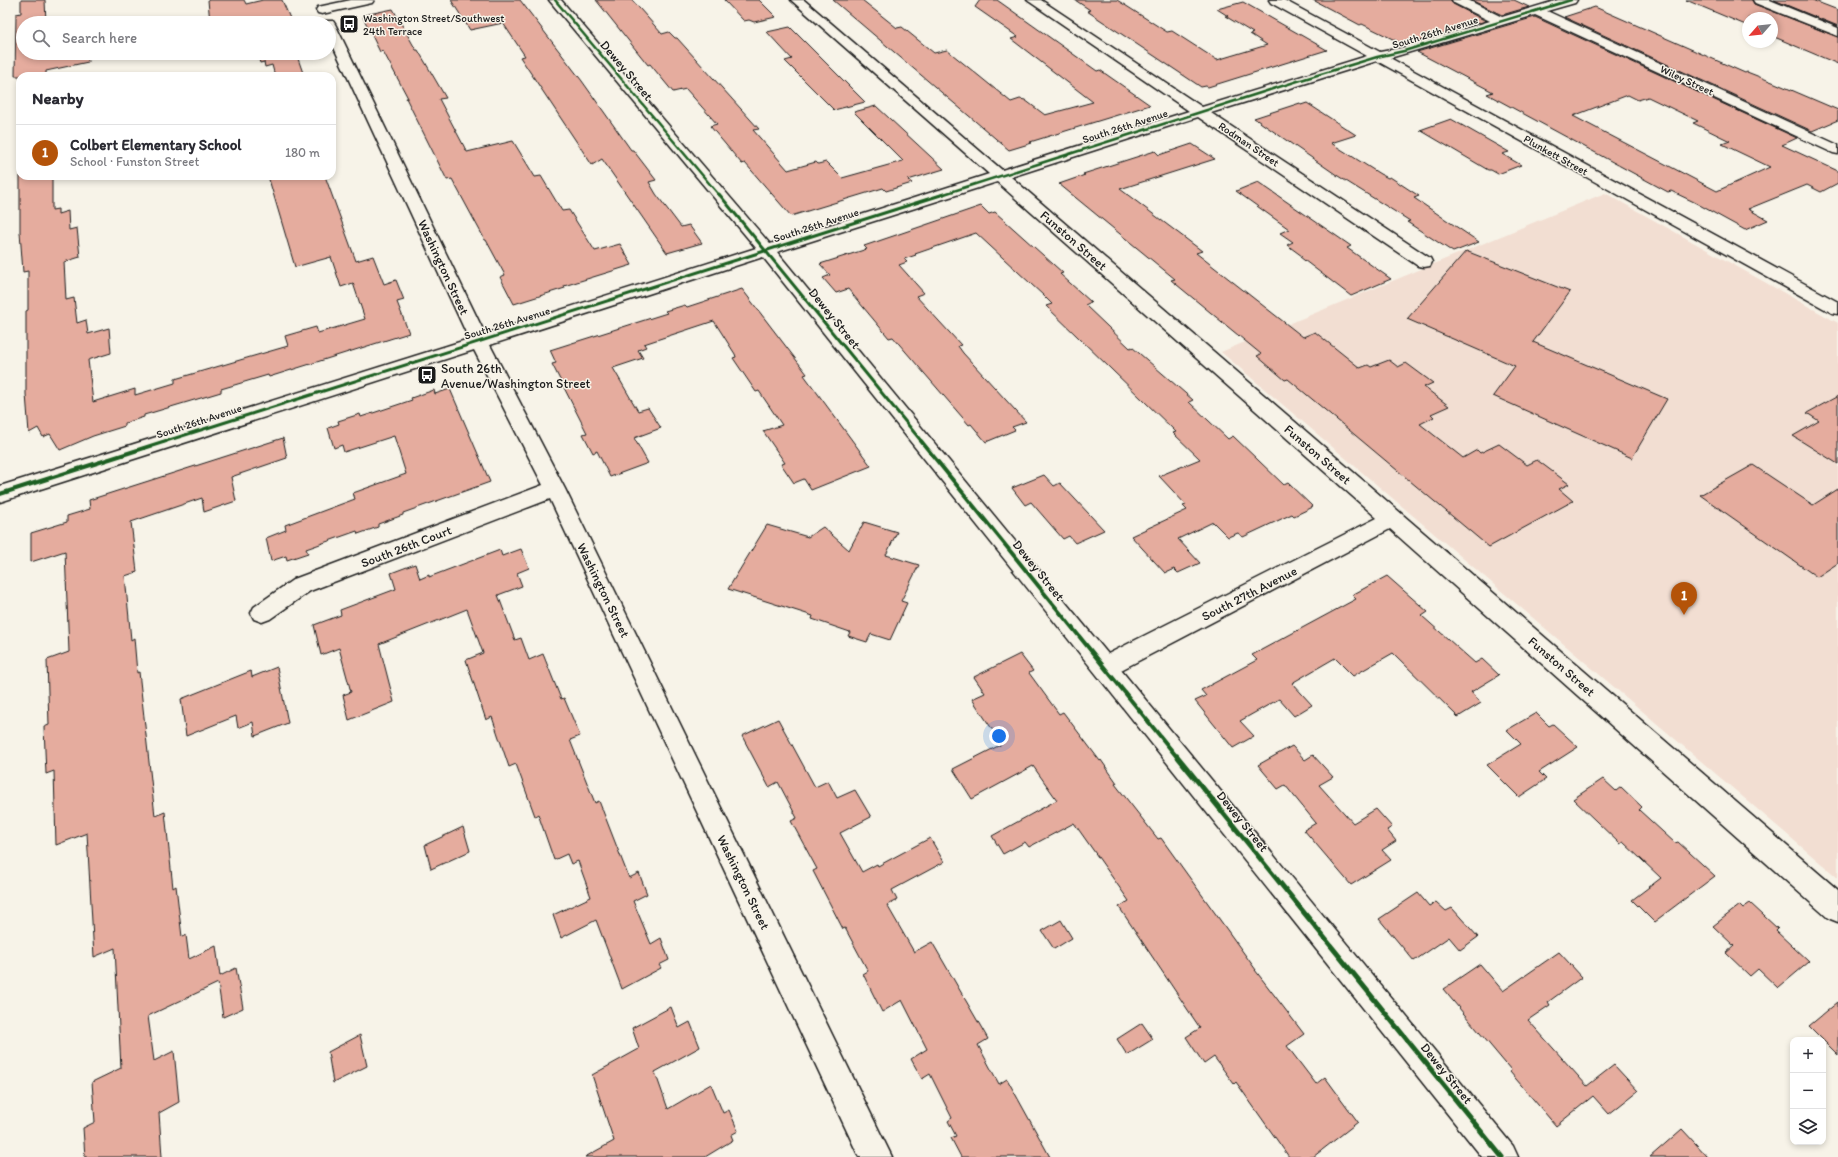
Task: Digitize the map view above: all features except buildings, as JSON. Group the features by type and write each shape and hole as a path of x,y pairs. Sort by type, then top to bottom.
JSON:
{"street":[{"path":"320,5 368,0"},
{"name":"Dewey Street","path":"554,0 767,251 1502,1157"},
{"name":"Funston Street","path":"797,0 1838,908"},
{"name":"Rodman Street","path":"1033,0 1424,262"},
{"name":"Plunkett Street","path":"1275,0 1378,57 1833,301"},
{"path":"1458,0 1501,21"},
{"name":"South 26th Avenue","path":"0,494 767,251 1199,111 1571,0"},
{"path":"1759,0 1838,32"},
{"name":"Washington Street","path":"320,5 325,16"},
{"name":"Wiley Street","path":"1536,11 1838,150"},
{"name":"Washington Street","path":"336,39 479,341 555,490 876,1157"},
{"name":"South 26th Court","path":"262,613 302,585 555,490"},
{"name":"South 27th Avenue","path":"1105,667 1392,519"}],"shaded area":[{"path":"1605,193 1838,323 1838,878 1221,352"}],"cycle path":[{"path":"555,0 767,251 1502,1157"},
{"path":"0,494 1225,104 1377,57 1404,51 1571,0"}],"place":[{"name":"Washington Street/Southwest 24th Terrace","path":"349,24"},
{"name":"South 26th Avenue/Washington Street","path":"427,375"},
{"name":"Colbert Elementary School","path":"1684,615"}]}
